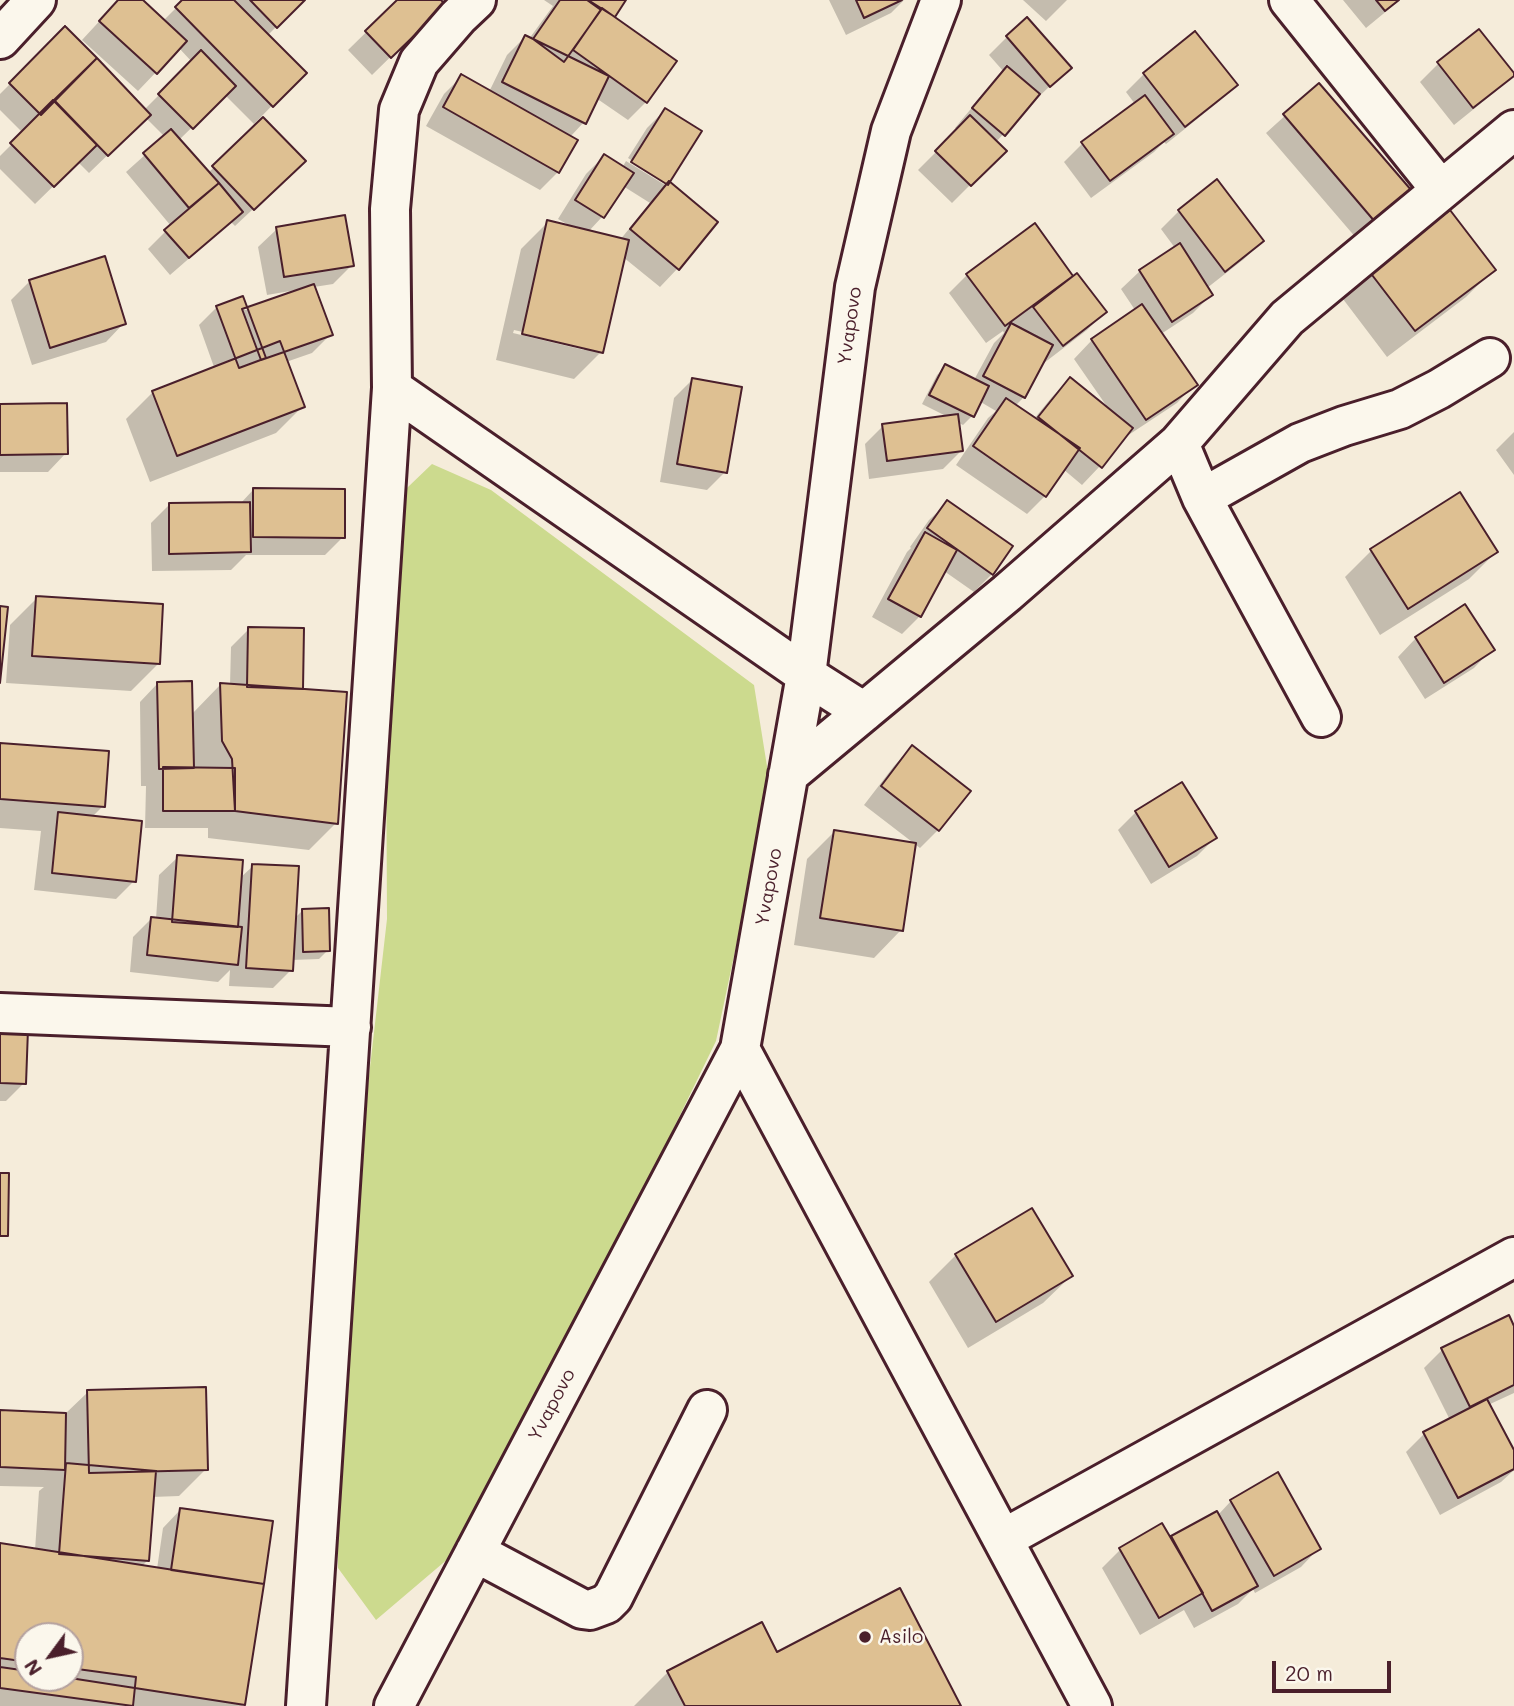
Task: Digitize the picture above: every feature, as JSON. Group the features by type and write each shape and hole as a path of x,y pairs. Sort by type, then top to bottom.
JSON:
{"street":[{"path":"0,39 37,0"},
{"path":"306,1706 391,388 390,209 398,110 419,62 476,0"},
{"name":"Yvapovo","path":"394,1706 740,1049 807,675 855,287 891,131 941,0"},
{"path":"1289,0 1441,190"},
{"path":"789,775 1007,593 1179,443 1287,318 1514,130"},
{"path":"1202,498 1300,443 1400,409 1490,358"},
{"path":"391,388 864,712"},
{"path":"1179,443 1202,498 1321,717"},
{"path":"0,1013 351,1027"},
{"path":"740,1049 1092,1706"},
{"path":"1003,1539 1514,1257"},
{"path":"475,1552 582,1609 590,1610 606,1604 613,1597 707,1410"}],"green space":[{"path":"432,464 491,490 754,685 770,785 716,1041 476,1535 376,1620 338,1568 337,1355 387,919 385,509"}],"building":[{"path":"118,0 143,0 187,41 157,74 99,21"},
{"path":"182,0 234,0 307,73 273,107 175,7"},
{"path":"250,0 305,0 277,28"},
{"path":"397,0 441,0 446,5 391,58 365,31"},
{"path":"560,0 587,0 601,10 564,62 533,39"},
{"path":"588,0 626,0 615,17"},
{"path":"856,0 902,0 864,18"},
{"path":"1376,0 1399,0 1385,11"},
{"path":"602,8 677,61 647,103 573,50"},
{"path":"1027,17 1072,68 1050,87 1006,36"},
{"path":"65,26 97,58 41,115 9,83"},
{"path":"1479,29 1514,76 1473,108 1437,62"},
{"path":"1195,31 1238,85 1185,127 1143,73"},
{"path":"525,35 609,76 586,124 502,82"},
{"path":"201,50 236,86 193,129 158,94"},
{"path":"97,58 151,115 108,156 54,100"},
{"path":"1007,66 1040,94 1005,136 972,108"},
{"path":"461,74 578,140 559,173 443,107"},
{"path":"1319,83 1412,191 1376,223 1283,114"},
{"path":"1145,95 1174,134 1110,181 1081,142"},
{"path":"53,100 97,145 54,187 10,143"},
{"path":"665,108 702,131 668,185 631,162"},
{"path":"970,115 1007,151 971,186 935,151"},
{"path":"263,117 306,161 254,210 212,166"},
{"path":"171,129 219,183 189,208 143,153"},
{"path":"604,154 634,173 604,218 575,200"},
{"path":"1217,179 1264,241 1225,272 1178,210"},
{"path":"669,181 718,222 679,270 630,229"},
{"path":"219,183 243,212 189,258 164,230"},
{"path":"1450,210 1496,270 1415,331 1369,271"},
{"path":"345,215 354,266 284,277 276,227"},
{"path":"547,220 629,240 603,353 522,334"},
{"path":"1035,223 1073,276 1005,326 966,274"},
{"path":"1180,243 1213,295 1172,322 1139,270"},
{"path":"105,256 126,324 50,348 29,280"},
{"path":"1077,273 1107,312 1063,346 1033,307"},
{"path":"314,284 333,335 261,360 242,309"},
{"path":"243,296 266,358 239,368 216,306"},
{"path":"1142,304 1198,385 1146,420 1091,339"},
{"path":"1011,323 1053,345 1025,398 983,376"},
{"path":"280,341 305,407 177,456 152,391"},
{"path":"945,364 989,386 974,417 929,395"},
{"path":"1070,377 1133,428 1102,468 1038,417"},
{"path":"692,378 742,387 727,473 677,464"},
{"path":"1006,398 1080,448 1046,497 973,446"},
{"path":"67,403 68,454 0,455 0,404"},
{"path":"958,414 963,451 887,461 882,424"},
{"path":"253,488 345,489 345,538 253,537"},
{"path":"1460,492 1498,552 1408,609 1370,549"},
{"path":"947,500 1013,546 993,575 927,528"},
{"path":"250,502 251,552 169,554 169,503"},
{"path":"925,532 957,550 921,617 888,599"},
{"path":"36,596 163,604 160,664 32,656"},
{"path":"1465,604 1495,650 1444,683 1415,637"},
{"path":"0,606 8,607 0,683"},
{"path":"248,627 304,628 303,689 247,687"},
{"path":"192,681 194,768 159,769 157,682"},
{"path":"220,683 347,692 338,824 235,811 232,759 222,741"},
{"path":"0,743 109,751 105,807 0,799"},
{"path":"912,745 971,791 939,831 881,786"},
{"path":"163,767 235,768 235,811 163,811"},
{"path":"1182,782 1217,838 1169,867 1135,811"},
{"path":"58,812 142,821 136,882 52,873"},
{"path":"834,830 916,843 903,931 820,918"},
{"path":"177,855 243,860 238,927 172,922"},
{"path":"252,864 299,866 293,971 246,968"},
{"path":"329,908 330,951 303,952 302,909"},
{"path":"151,917 242,927 238,965 147,955"},
{"path":"0,1028 28,1029 26,1084 0,1083"},
{"path":"0,1173 9,1173 8,1236 0,1236"},
{"path":"1032,1208 1073,1276 996,1322 955,1254"},
{"path":"1509,1315 1514,1326 1514,1385 1470,1407 1441,1348"},
{"path":"206,1387 208,1470 89,1473 87,1390"},
{"path":"1487,1399 1514,1450 1514,1469 1458,1498 1423,1432"},
{"path":"0,1410 66,1413 65,1470 0,1467"},
{"path":"66,1463 156,1471 149,1561 59,1554"},
{"path":"1278,1472 1321,1549 1274,1576 1230,1500"},
{"path":"180,1508 273,1521 264,1584 171,1570"},
{"path":"1217,1511 1258,1586 1212,1611 1171,1536"},
{"path":"1162,1523 1203,1593 1159,1618 1119,1548"},
{"path":"0,1543 264,1584 245,1705 84,1680 84,1622 14,1622 14,1669 0,1667"},
{"name":"Asilo","path":"900,1588 961,1706 685,1706 667,1671 762,1622 777,1652"},
{"path":"0,1658 14,1660 14,1690 0,1688"},
{"path":"84,1670 136,1677 133,1706 30,1692 84,1692"}],"place":[{"name":"Asilo","path":"865,1637"}]}
